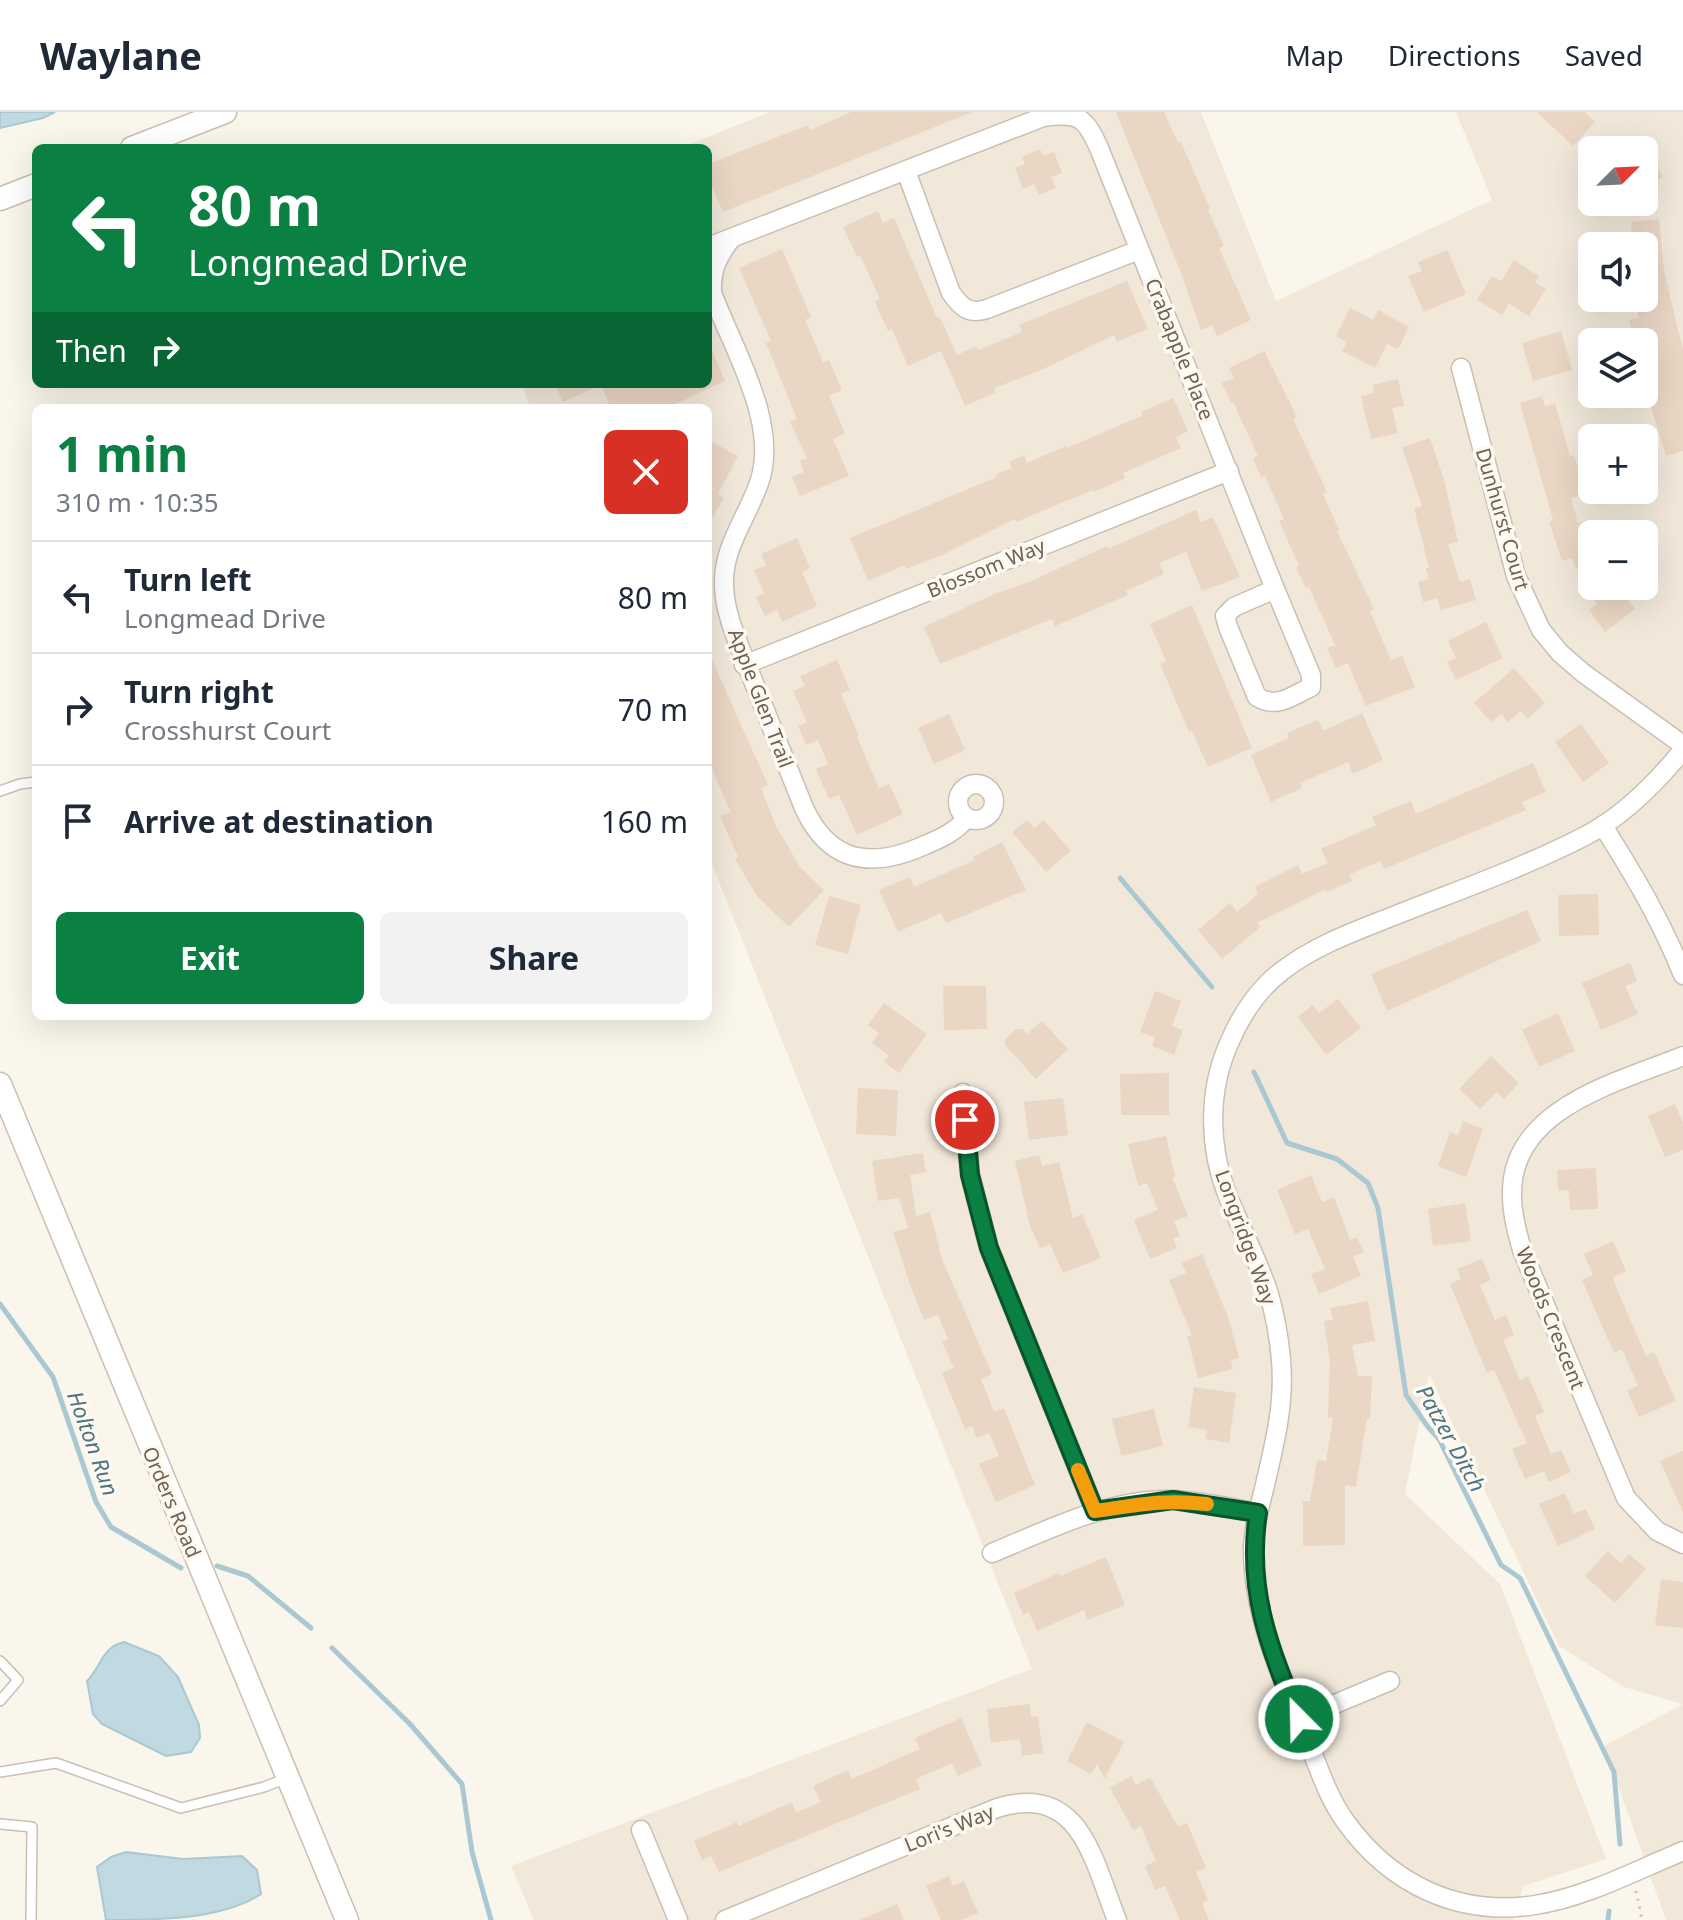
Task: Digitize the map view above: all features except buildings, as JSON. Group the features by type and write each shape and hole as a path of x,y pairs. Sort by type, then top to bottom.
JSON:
{"street":[{"path":"142,144 225,112"},
{"path":"712,246 906,171 1012,117 1061,112 1077,114"},
{"name":"Crabapple Place","path":"1077,114 1089,126 1311,675 1311,687 1277,704 1268,704 1257,697 1225,616 1234,607 1275,589"},
{"path":"906,171 951,293 968,311 987,309 1139,250"},
{"path":"0,199 32,187"},
{"name":"Apple Glen Trail","path":"731,239 716,259 712,277 713,312 764,428 766,452 760,482 729,549 723,583 728,614 745,664 814,829 834,848 852,857 883,859 909,852 957,830 967,818"},
{"name":"Dunhurst Court","path":"1461,368 1516,576 1541,630 1560,653 1583,673 1683,747"},
{"name":"Blossom Way","path":"745,664 1229,471"},
{"name":"Longridge Way","path":"1631,1872 1538,1905 1507,1908 1475,1906 1416,1888 1366,1847 1343,1819 1299,1719 1266,1634 1260,1610 1253,1547 1279,1422 1282,1365 1277,1326 1267,1288 1225,1190 1214,1140 1214,1091 1229,1041 1253,1000 1278,974 1332,940 1587,836 1648,790 1683,747"},
{"path":"1603,826 1647,896 1683,975"},
{"name":"Woods Crescent","path":"1683,1056 1577,1099 1552,1115 1532,1137 1517,1163 1512,1192 1514,1219 1522,1250 1626,1498 1657,1531 1683,1544"},
{"name":"Orders Road","path":"0,1084 347,1920"},
{"path":"963,1093 970,1175 989,1248 1095,1511"},
{"path":"992,1553 1095,1511 1173,1500 1258,1513"},
{"path":"1299,1719 1390,1681"},
{"name":"Lori's Way","path":"725,1920 997,1808 1026,1802 1041,1803 1073,1820 1084,1839 1117,1920"},
{"path":"641,1830 678,1920"},
{"path":"1631,1872 1683,1851"}],"lane":[{"path":"0,791 32,783"},
{"path":"0,1661 18,1680 0,1701"},
{"path":"0,1772 56,1763 181,1808 287,1778"},
{"path":"0,1824 32,1827 31,1920"}],"path":[{"path":"1631,1872 1642,1920"}],"shaded area":[{"path":"770,112 1201,112 1276,301 1492,200 1456,112 1683,112 1683,1704 1624,1687 1559,1646 1429,1374 1405,1494 1500,1584 1606,1859 1523,1886 1513,1920 534,1920 511,1866 1032,1669 712,864 712,404 529,404 523,388 712,388 712,144 690,144"},
{"path":"1683,1704 1683,1920 1666,1920 1604,1746"}],"water":[{"path":"0,112 55,112 43,118 0,128"},
{"path":"124,1642 159,1656 178,1677 199,1725 200,1738 191,1752 166,1756 102,1724 93,1714 87,1681 106,1653"},
{"path":"126,1852 183,1859 242,1856 257,1870 261,1894 245,1903 208,1914 166,1919 106,1920 97,1867 111,1857"}],"waterway":[{"name":"Patzer Ditch","path":"1120,878 1212,987"},
{"name":"Patzer Ditch","path":"1254,1072 1287,1143 1337,1159 1368,1183 1378,1208 1406,1395 1439,1439 1501,1565 1520,1578 1614,1772 1620,1844"},
{"name":"Holton Run","path":"0,1304 53,1377 96,1502 111,1527 181,1568"},
{"name":"Holton Run","path":"217,1566 248,1576 311,1628"},
{"name":"Holton Run","path":"332,1648 410,1724 462,1784 472,1852 491,1920"},
{"name":"Patzer Ditch","path":"1608,1920 1609,1911"}],"slow traffic":[{"path":"1078,1470 1095,1511 1150,1501 1207,1504"}],"route":[{"path":"965,1120 970,1175 989,1248 1095,1511 1173,1500 1258,1513 1253,1547 1260,1610 1266,1634 1299,1719"}]}
